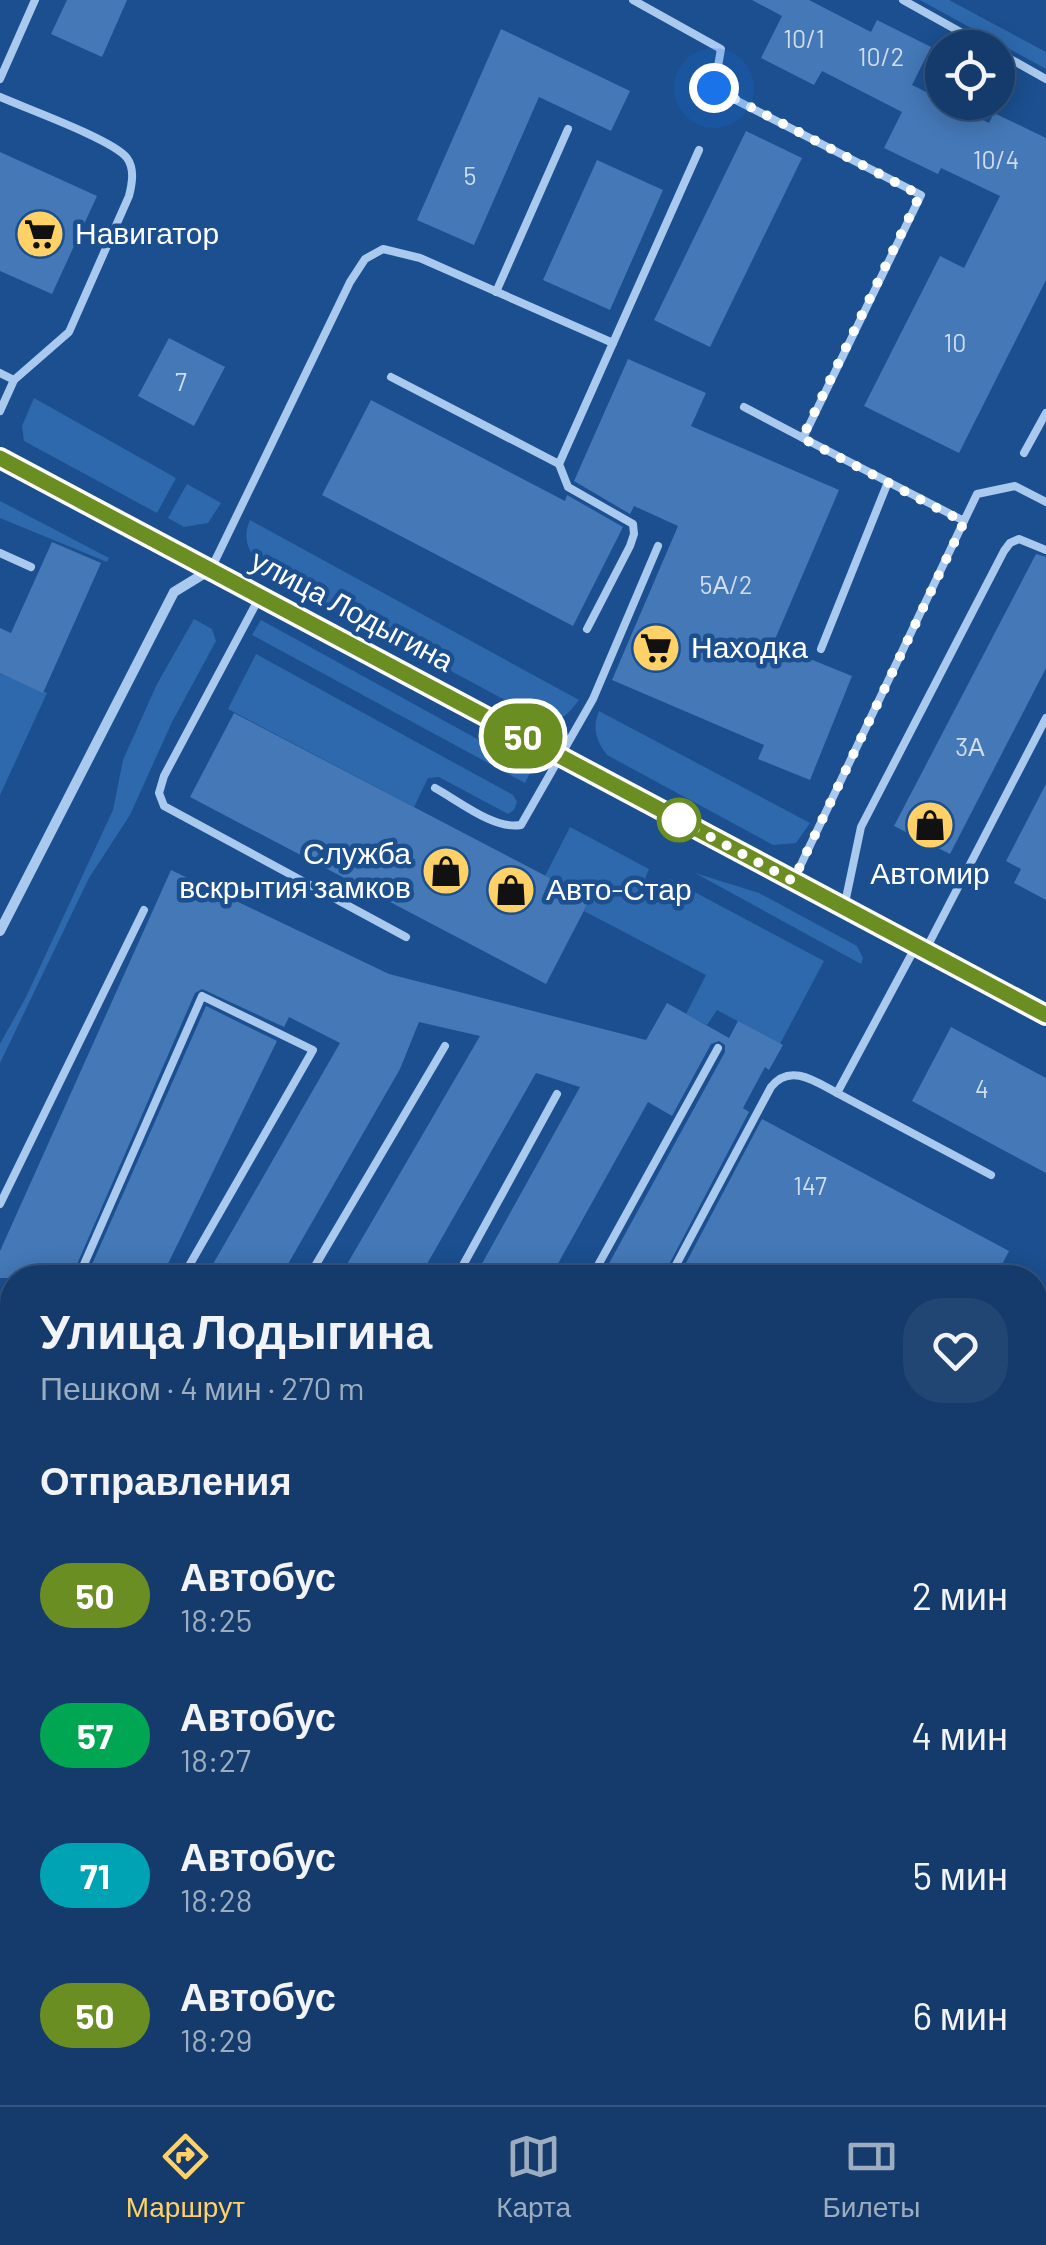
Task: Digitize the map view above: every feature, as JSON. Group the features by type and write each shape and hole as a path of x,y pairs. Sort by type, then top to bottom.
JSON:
{"main road":[{"name":"улица Лодыгина","path":"0,458 1046,1015"}],"street":[{"path":"0,932 174,592 210,570"}],"lane":[{"path":"0,79 36,0"},
{"path":"633,0 721,49 714,88 920,195 802,438"},
{"path":"902,0 956,30"},
{"path":"1015,62 1046,79"},
{"path":"0,97 110,146 128,159 134,178 69,332 14,380 0,412"},
{"path":"496,292 568,129"},
{"path":"559,464 699,150"},
{"path":"210,570 350,282 365,259 384,249 420,258 613,343"},
{"path":"0,373 14,380"},
{"path":"391,377 559,464 568,487 633,524 630,546 587,629"},
{"path":"744,408 964,522"},
{"path":"1024,453 1046,413"},
{"path":"821,648 888,482"},
{"path":"793,881 978,494 1015,486 1046,502"},
{"path":"844,908 861,827 1004,551 1019,539 1046,550"},
{"path":"435,788 498,822 521,825 593,699 658,546"},
{"path":"0,553 32,567"},
{"path":"260,596 164,776 159,793 164,806 406,937"},
{"path":"837,1092 1046,718"},
{"path":"0,1204 144,910"},
{"path":"84,1265 202,996 314,1050 190,1265"},
{"path":"316,1265 445,1046"},
{"path":"598,1265 718,1048"},
{"path":"676,1265 771,1087 780,1077 791,1074 810,1078 991,1175"},
{"path":"463,1265 557,1094"}],"shaded area":[{"path":"920,0 949,0 1005,30 975,30"},
{"path":"1015,35 1046,52 1046,69 1015,52"},
{"path":"34,398 176,478 157,513 24,441 22,426"},
{"path":"187,484 221,503 208,523 184,527 168,518"},
{"path":"0,501 109,558 107,562 0,518"},
{"path":"250,520 579,700 563,717 540,719 269,573 249,549 246,535"},
{"path":"194,619 212,629 216,641 172,722 130,815 89,878 0,1063 0,1044 113,810 123,760 157,684"},
{"path":"261,620 532,769 525,783 252,635"},
{"path":"256,654 513,795 517,802 514,810 508,814 439,777 428,778 414,807 228,709"},
{"path":"0,673 47,693 0,795"},
{"path":"599,711 810,823 796,843 773,845 607,755 596,734"},
{"path":"570,827 649,869 645,879 665,889 670,879 824,961 780,1044 717,1010 707,1025 686,1014 706,975 584,911 590,899 545,876"},
{"path":"695,873 759,893 857,946 863,958 861,964"}],"building":[{"path":"67,0 127,0 102,57 51,34"},
{"path":"752,0 809,0 871,32 877,20 925,44 925,59 912,85 925,91 925,120 1009,120 1046,138 1046,280 959,453 864,406 940,256 964,268 1000,196 941,168 938,174 884,148 902,112 822,71 814,85 761,58 782,16"},
{"path":"501,29 630,91 611,131 539,97 474,245 417,220"},
{"path":"746,131 802,158 710,347 654,320"},
{"name":"Навигатор","path":"0,152 97,196 52,294 0,271"},
{"path":"597,160 663,190 610,310 543,280"},
{"path":"169,338 225,367 194,426 138,396"},
{"path":"628,359 706,393 691,426 839,490 773,644 852,676 810,780 758,759 764,745 612,680 678,526 634,506 630,514 574,481"},
{"path":"371,400 565,501 567,495 623,527 573,626 322,495"},
{"path":"52,542 101,563 43,693 0,673 0,628 11,633"},
{"path":"1036,554 1046,557 1046,668 950,854 894,826"},
{"path":"234,713 590,899 546,984 190,797"},
{"path":"1046,784 1046,900 1014,883 1021,869 1006,861"},
{"path":"171,870 389,974 646,1040 667,1003 729,1038 738,1021 783,1045 769,1070 765,1067 743,1108 749,1112 669,1265 608,1265 725,1052 725,1045 719,1041 711,1044 672,1116 648,1102 557,1265 481,1265 580,1087 536,1073 426,1265 347,1265 480,1036 419,1022 400,1069 287,1265 212,1265 340,1043 289,1017 284,1027 202,989 195,993 77,1265 0,1265 0,1251"},
{"path":"206,1006 277,1041 167,1265 92,1265"},
{"path":"951,1027 1046,1078 1046,1173 912,1101"},
{"path":"762,1119 1009,1251 1002,1265 685,1265"}],"bus line":[{"name":"50","path":"0,458 1046,1015"}],"place":[{"name":"Навигатор","path":"40,234"},
{"name":"Находка","path":"656,648"},
{"name":"Автомир","path":"930,825"},
{"name":"Служба вскрытия замков","path":"446,871"},
{"name":"Авто-Стар","path":"511,890"}],"route":[{"path":"679,820 793,881 964,522 802,438 920,195 714,88"}]}
